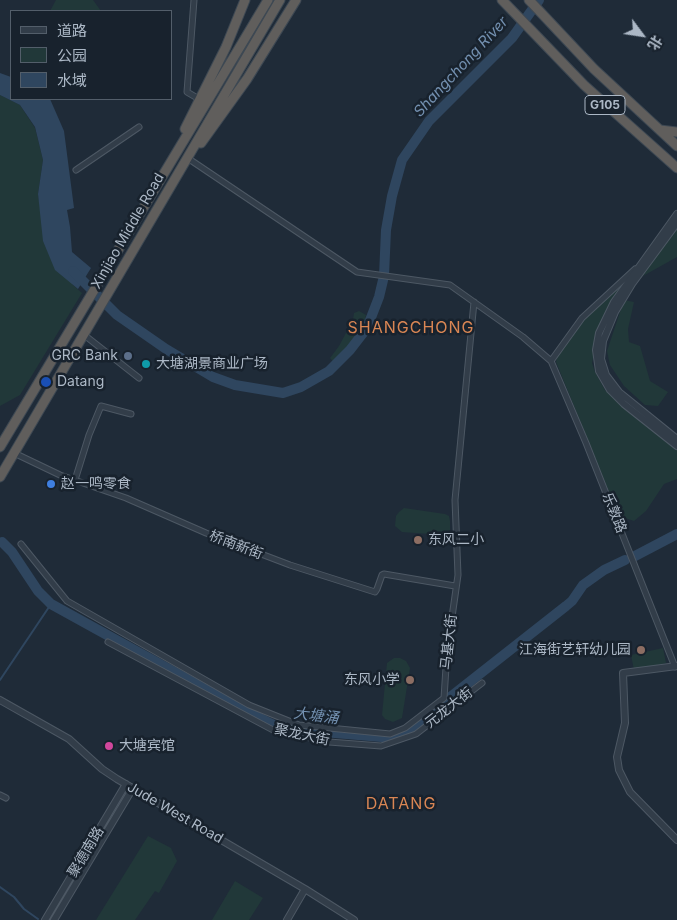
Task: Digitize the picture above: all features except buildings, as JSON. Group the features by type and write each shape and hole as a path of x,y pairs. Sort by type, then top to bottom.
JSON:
{"highway":[{"path":"221,58 245,0"},
{"path":"176,153 199,99 250,0"},
{"path":"176,153 196,112 262,0"},
{"name":"Xinjiao Middle Road","path":"0,447 268,0"},
{"name":"Xinjiao Middle Road","path":"0,477 280,0"},
{"path":"179,171 220,119 296,0"},
{"name":"G105","path":"502,0 592,93 677,168"},
{"name":"G105","path":"529,0 594,68 677,146"},
{"path":"660,130 677,132"}],"street":[{"path":"194,0 187,92 199,99"},
{"path":"76,170 140,128"},
{"path":"189,159 358,272 450,285 523,337 550,361 582,318 638,267"},
{"path":"677,214 618,295 602,327 596,350 597,367 606,384 616,396 677,446"},
{"path":"677,223 614,312 603,341 602,359 606,375 619,392 677,439"},
{"name":"马基大街","path":"21,544 67,601 249,705 299,725 390,734 405,728 444,698 455,586 458,575 455,500 474,302"},
{"path":"83,334 139,378"},
{"name":"乐敦路","path":"550,361 586,443 676,667"},
{"path":"75,480 89,435 101,406 131,414"},
{"name":"桥南新街","path":"14,453 75,480 126,498 238,546 375,592 384,574 455,586"},
{"name":"聚龙大街","path":"108,642 273,730 329,742 381,746 416,734"},
{"path":"676,667 623,673 625,723 617,757 619,770 630,792 677,840"},
{"name":"元龙大街","path":"416,734 482,683"},
{"name":"Jude West Road","path":"0,700 69,740 102,769 126,784 305,889 354,920"},
{"name":"聚德南路","path":"46,920 126,784"},
{"name":"聚德南路","path":"54,920 133,788"},
{"path":"0,795 6,798"},
{"path":"287,920 305,889"}],"green space":[{"path":"56,0 93,0 100,10 51,10"},
{"path":"0,95 20,105 35,128 43,160 38,194 40,208 73,285 82,293 20,395 0,406"},
{"path":"677,228 677,257 643,276 653,260"},
{"path":"629,277 598,332 592,363 605,390 618,403 677,450 677,479 664,484 646,511 634,521 619,516 556,362 558,354 583,319"},
{"path":"624,300 634,302 628,329 629,342 640,346 650,381 668,392 658,406 645,405 624,386 610,365 607,351"},
{"path":"359,311 366,315 364,325 334,363 330,358 353,320 354,313"},
{"path":"404,508 445,514 449,516 450,530 444,535 402,532 395,526 396,516"},
{"path":"663,648 666,663 634,670 631,655"},
{"path":"394,658 406,661 410,668 402,718 393,722 385,719 382,715 387,663"},
{"path":"148,836 171,848 177,861 159,893 155,891 135,920 96,920"},
{"path":"235,881 263,898 249,920 212,920"}],"water":[{"path":"0,73 10,77 10,100 0,95"},
{"path":"10,100 50,100 64,131 74,208 67,210 72,252 91,268 78,289 55,270 43,241 38,194 43,160 35,127 20,105"}],"waterway":[{"name":"Shangchong River","path":"73,271 117,315 166,349 213,377 235,385 283,393 301,387 329,371 350,350 367,328 379,297 384,276 386,230 392,196 402,160 429,121 512,38 539,0"},
{"name":"大塘涌","path":"635,556 677,534"},
{"name":"大塘涌","path":"2,542 12,552 38,591 51,604 243,710 274,725 300,730 393,738 411,728 566,606 572,601 583,585 604,570 625,560"},
{"path":"0,680 51,604"},
{"path":"0,887 38,919"}],"place":[{"name":"GRC Bank","path":"128,356"},
{"name":"大塘湖景商业广场","path":"146,364"},
{"name":"Datang","path":"46,382"},
{"name":"赵一鸣零食","path":"51,484"},
{"name":"东风二小","path":"418,540"},
{"name":"江海街艺轩幼儿园","path":"641,650"},
{"name":"东风小学","path":"410,680"},
{"name":"大塘宾馆","path":"109,746"}],"district":[{"name":"SHANGCHONG","path":"411,328"},
{"name":"DATANG","path":"401,804"}]}
